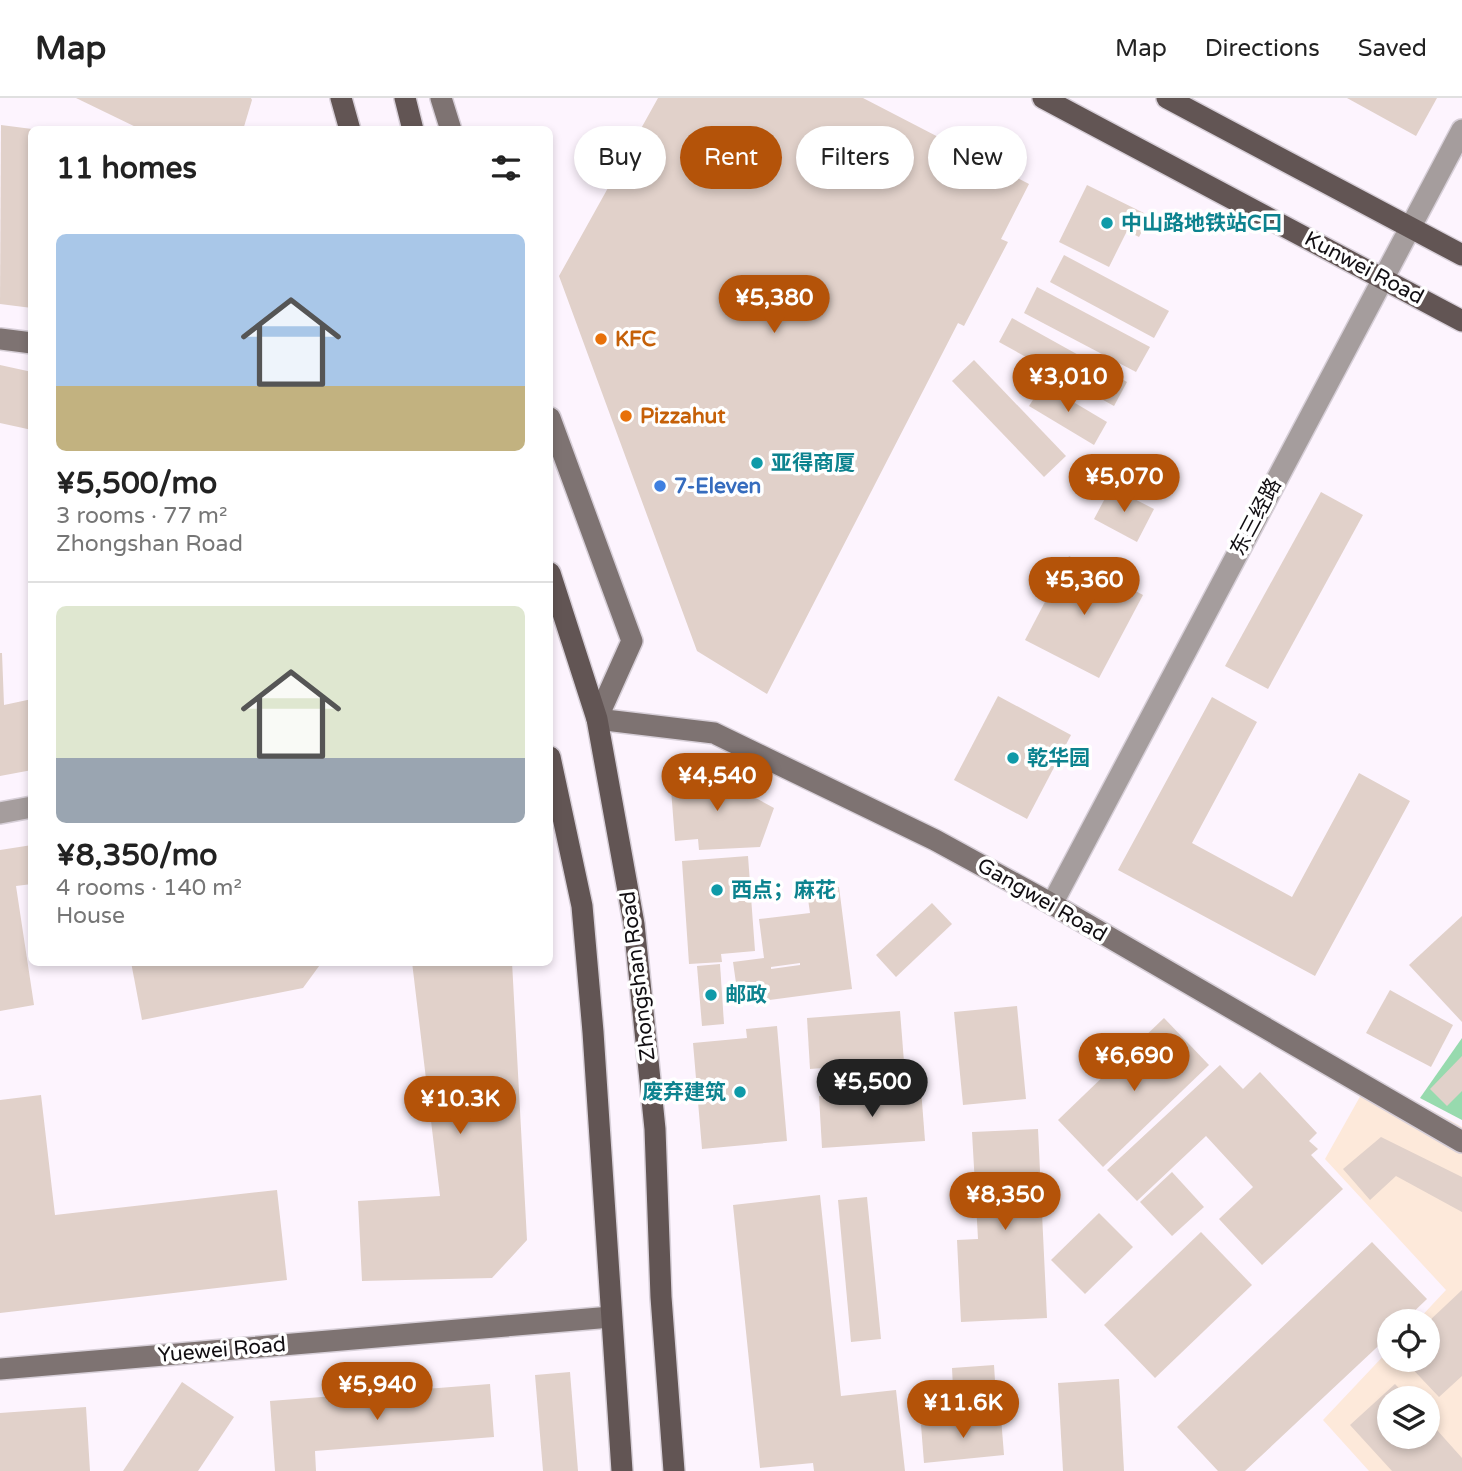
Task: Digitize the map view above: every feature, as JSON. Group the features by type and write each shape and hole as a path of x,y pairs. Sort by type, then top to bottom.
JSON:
{"main road":[{"path":"405,98 412,126"},
{"name":"Kunwei Road","path":"1043,98 1462,321"},
{"path":"1167,98 1462,255"},
{"name":"Zhongshan Road","path":"553,582 597,719 634,924 655,1129 661,1297 674,1471"},
{"path":"553,771 582,906 622,1471"}],"street":[{"path":"441,98 450,126"},
{"name":"东三经路","path":"1052,904 1462,130"},
{"path":"0,339 28,342"},
{"path":"553,426 632,641 597,719"},
{"name":"Gangwei Road","path":"597,719 714,733 935,840 1052,904 1462,1142"},
{"path":"0,813 28,808"},
{"name":"Yuewei Road","path":"0,1369 611,1317"}],"shaded area":[{"path":"1371,1077 1462,1127 1462,1471 1369,1471 1323,1420 1377,1363 1377,1372 1440,1372 1440,1309 1428,1309 1446,1290 1325,1159"}],"green space":[{"path":"1462,1038 1462,1120 1420,1098"}],"building":[{"path":"76,98 252,100 244,126 134,126"},
{"name":"亚得商厦","path":"658,98 863,98 928,132 928,189 1026,189 1001,239 1008,242 964,326 958,323 767,694 697,651 559,276 607,189 666,189 666,126 642,126"},
{"path":"1347,98 1437,98 1416,136"},
{"path":"1,125 28,128 28,308 0,304"},
{"name":"中山路地铁站C口","path":"1087,185 1150,216 1139,237 1127,231 1109,267 1059,242"},
{"path":"1064,255 1169,311 1154,338 1050,282"},
{"path":"1037,287 1150,347 1136,372 1024,313"},
{"path":"1012,318 1127,382 1114,406 999,342"},
{"path":"974,360 1066,456 1044,477 952,381"},
{"path":"0,365 28,371 28,429 0,423"},
{"path":"1043,384 1107,422 1094,445 1029,406"},
{"path":"1111,487 1154,509 1137,542 1094,519"},
{"path":"1321,492 1363,515 1268,689 1225,666"},
{"path":"1069,556 1143,595 1099,678 1025,640"},
{"path":"2,653 4,705 28,700 28,771 0,776"},
{"name":"乾华园","path":"998,696 1071,735 1027,819 954,780"},
{"path":"1212,697 1257,722 1192,843 1292,897 1359,773 1410,801 1315,976 1118,870"},
{"path":"696,765 774,808 760,847 699,850 698,839 675,841 671,789"},
{"path":"28,846 28,884 16,886 34,1005 0,1011 0,850"},
{"name":"西点；麻花","path":"748,856 755,951 721,954 722,962 689,964 682,861"},
{"path":"839,887 852,989 739,1004 733,962 764,958 759,919 810,913 807,892","holes":["800,963 800,965 771,969"]},
{"path":"932,903 952,924 896,977 876,955"},
{"path":"1462,916 1462,1022 1409,965"},
{"name":"邮政","path":"720,964 724,1024 702,1026 697,966"},
{"path":"132,966 319,966 303,988 142,1020"},
{"path":"412,966 512,966 527,1240 492,1278 362,1281 358,1201 440,1196"},
{"path":"1390,990 1453,1025 1431,1067 1366,1033"},
{"path":"1017,1006 1026,1099 963,1105 954,1012"},
{"path":"900,1011 904,1062 810,1069 807,1018"},
{"path":"1164,1018 1209,1065 1103,1167 1058,1120"},
{"name":"废弃建筑","path":"777,1026 787,1141 702,1149 693,1043 747,1038 746,1029"},
{"path":"1462,1056 1462,1091 1447,1106 1430,1089"},
{"path":"1220,1065 1243,1089 1260,1072 1317,1133 1309,1141 1318,1149 1311,1155 1343,1189 1262,1265 1219,1219 1253,1187 1206,1136 1137,1201 1107,1170"},
{"path":"921,1089 925,1141 822,1148 819,1096"},
{"path":"41,1095 55,1215 277,1190 287,1280 0,1313 0,1100"},
{"path":"1038,1129 1047,1318 961,1322 957,1240 978,1239 972,1132"},
{"path":"1381,1137 1462,1177 1462,1212 1396,1176 1370,1200 1343,1169"},
{"path":"1172,1172 1204,1207 1172,1236 1140,1202"},
{"path":"820,1195 841,1396 896,1390 905,1471 814,1471 813,1463 760,1468 733,1205"},
{"path":"867,1197 881,1339 851,1342 838,1200"},
{"path":"1099,1213 1133,1247 1085,1294 1051,1260"},
{"path":"1201,1232 1252,1285 1155,1378 1104,1325"},
{"path":"1372,1242 1427,1299 1417,1309 1377,1309 1377,1347 1245,1471 1218,1471 1177,1427"},
{"path":"1462,1290 1462,1376 1440,1396 1440,1386 1429,1386 1415,1372 1440,1372 1440,1311"},
{"path":"994,1365 997,1411 966,1413 965,1388 953,1389 952,1368"},
{"path":"570,1372 578,1471 543,1471 535,1375"},
{"path":"1119,1379 1124,1471 1063,1471 1058,1383"},
{"path":"182,1382 234,1417 198,1471 123,1471"},
{"path":"490,1384 494,1437 315,1451 316,1471 275,1471 270,1401"},
{"path":"1377,1400 1377,1449 1440,1449 1440,1433 1462,1458 1462,1471 1392,1471 1350,1425"},
{"path":"86,1407 90,1471 0,1471 0,1413"},
{"path":"1001,1417 1004,1455 924,1463 921,1425"}],"place":[{"name":"中山路地铁站C口","path":"1107,223"},
{"name":"KFC","path":"601,339"},
{"name":"Pizzahut","path":"626,416"},
{"name":"亚得商厦","path":"757,463"},
{"name":"7-Eleven","path":"660,486"},
{"name":"乾华园","path":"1013,758"},
{"name":"西点；麻花","path":"717,890"},
{"name":"邮政","path":"711,995"},
{"name":"废弃建筑","path":"740,1092"}]}
